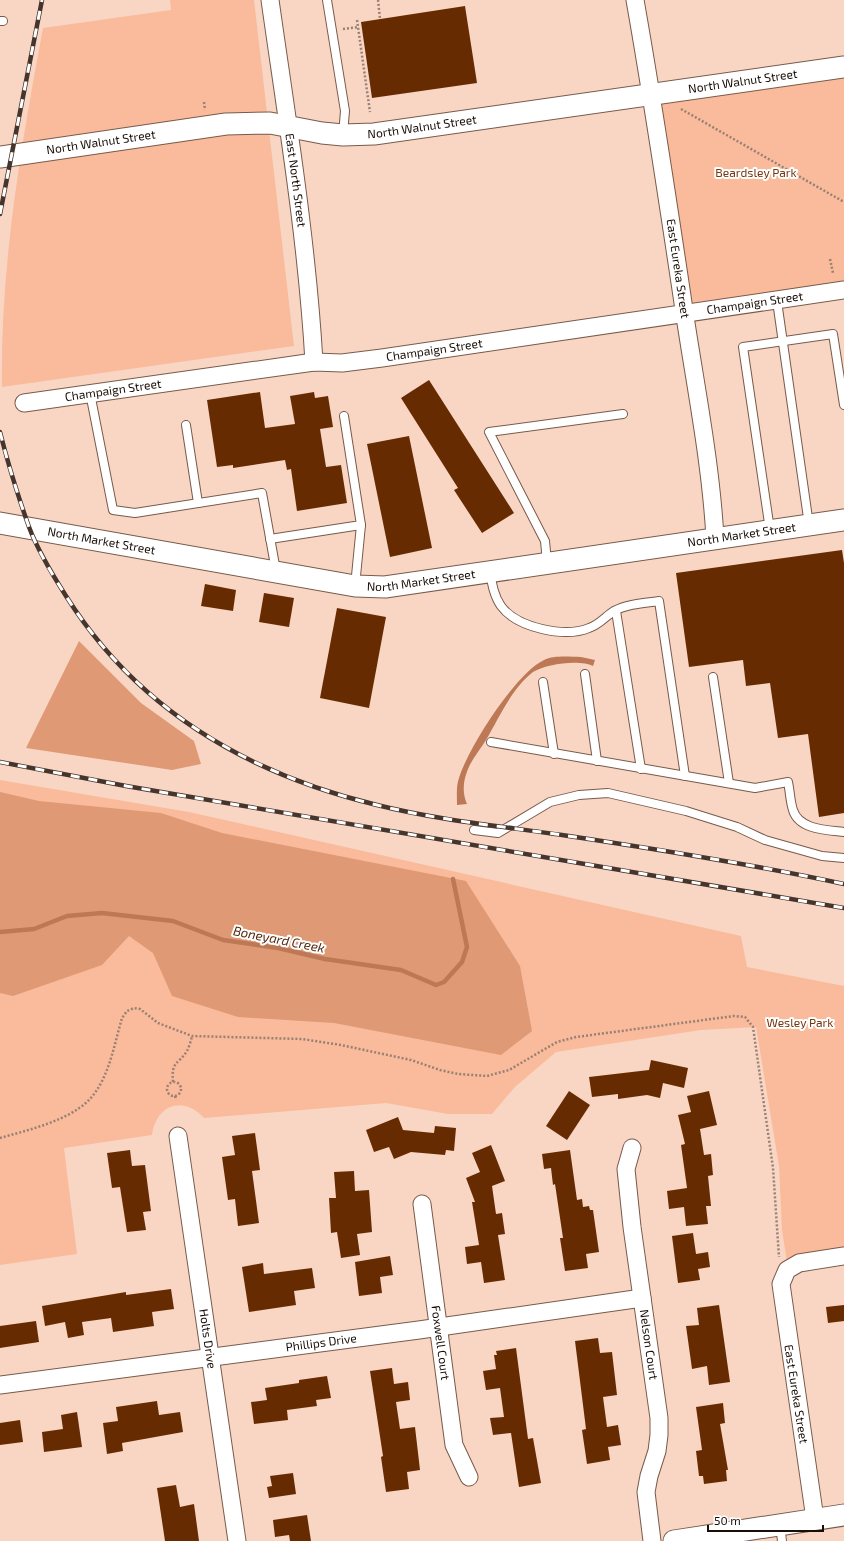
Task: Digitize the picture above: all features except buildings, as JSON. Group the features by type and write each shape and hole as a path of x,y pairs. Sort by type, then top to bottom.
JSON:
{"street":[{"name":"East North Street","path":"270,0 307,267 314,362"},
{"name":"East Eureka Street","path":"635,0 651,94 708,466 715,538"},
{"name":"North Walnut Street","path":"0,157 226,124 259,123 288,125 322,133 343,135 374,134 844,67"},
{"name":"Champaign Street","path":"24,403 314,362 342,363 382,358 685,315 844,290"},
{"name":"North Market Street","path":"0,523 355,586 385,587 844,520"},
{"name":"Holts Drive","path":"178,1136 237,1541"},
{"name":"Nelson Court","path":"632,1148 626,1169 659,1418 658,1443 648,1476 646,1492 652,1541"},
{"name":"Foxwell Court","path":"422,1204 437,1328 454,1445 469,1477"},
{"path":"787,1270 799,1263 844,1256"},
{"name":"East Eureka Street","path":"787,1270 781,1284 815,1519"},
{"name":"Phillips Drive","path":"0,1385 437,1328 642,1298"},
{"path":"674,1541 781,1533 815,1519 844,1515"}],"lane":[{"path":"327,0 345,111 343,135"},
{"path":"777,300 809,525"},
{"path":"770,530 743,347 833,334 844,405"},
{"path":"90,393 113,510 135,513 262,493 276,572"},
{"path":"547,563 545,541 489,432 623,414"},
{"path":"344,416 361,525 355,586"},
{"path":"186,425 198,503"},
{"path":"270,539 361,525"},
{"path":"490,571 492,588 502,607 515,619 556,632 574,632 589,628 624,607 659,601 685,776"},
{"path":"616,611 641,769"},
{"path":"585,674 597,761"},
{"path":"713,677 729,783"},
{"path":"543,682 554,754"},
{"path":"491,742 755,788 788,782 793,811 803,823 819,829 844,832"},
{"path":"474,830 498,833 550,802 579,795 608,793 686,811 737,827 772,842 822,856 844,858"}],"path":[{"path":"378,0 380,19"},
{"path":"357,20 370,112"},
{"path":"332,30 358,27"},
{"path":"680,109 844,202"},
{"path":"830,259 833,273"},
{"path":"0,1138 73,1112 89,1100 107,1070 122,1018 127,1011 134,1008 140,1009 158,1023 192,1036 302,1039 341,1045 411,1060 446,1071 487,1076 509,1070 557,1042 576,1037 734,1016 746,1017 753,1027 769,1145 780,1259 787,1270"},
{"path":"173,1082 173,1069 177,1060 186,1052 192,1036"},
{"path":"173,1082 177,1082 181,1088 181,1092 175,1096"},
{"path":"173,1082 169,1084 167,1088 169,1093 175,1096 176,1100"}],"green space":[{"path":"170,0 254,0 294,346 2,387 4,296 8,251 27,117 43,28 171,10"},
{"name":"Beardsley Park","path":"844,72 844,288 689,310 656,98"},
{"name":"Wesley Park","path":"0,780 189,812 741,936 747,967 844,986 844,1256 787,1262 782,1230 779,1166 756,1027 701,1030 556,1052 515,1087 492,1114 448,1114 386,1103 204,1118 187,1106 179,1105 171,1107 164,1111 159,1117 154,1125 152,1135 64,1148 77,1254 0,1265"}],"shaded area":[{"path":"79,641 141,703 194,741 201,764 172,770 26,748"},
{"path":"557,657 581,657 595,660 593,666 580,663 563,663 538,669 525,679 519,686 506,704 468,769 464,787 464,796 467,804 457,805 457,784 464,765 482,731 507,695 520,680 544,660"},
{"path":"0,792 39,801 161,813 222,833 466,881 520,966 532,1031 501,1055 334,1023 238,1017 172,996 153,953 129,936 102,965 13,996 0,993"}],"waterway":[{"name":"Boneyard Creek","path":"0,932 34,929 67,916 102,913 173,921 223,940 278,948 325,959 401,970 436,985 444,982 462,962 467,947 453,879"}],"railway":[{"path":"0,214 42,0"},
{"path":"0,432 17,492 37,545 66,596 94,636 126,672 162,704 200,731 241,755 284,775 330,792 400,810 446,819 703,857 844,884"},
{"path":"0,762 126,786 844,908"}]}
